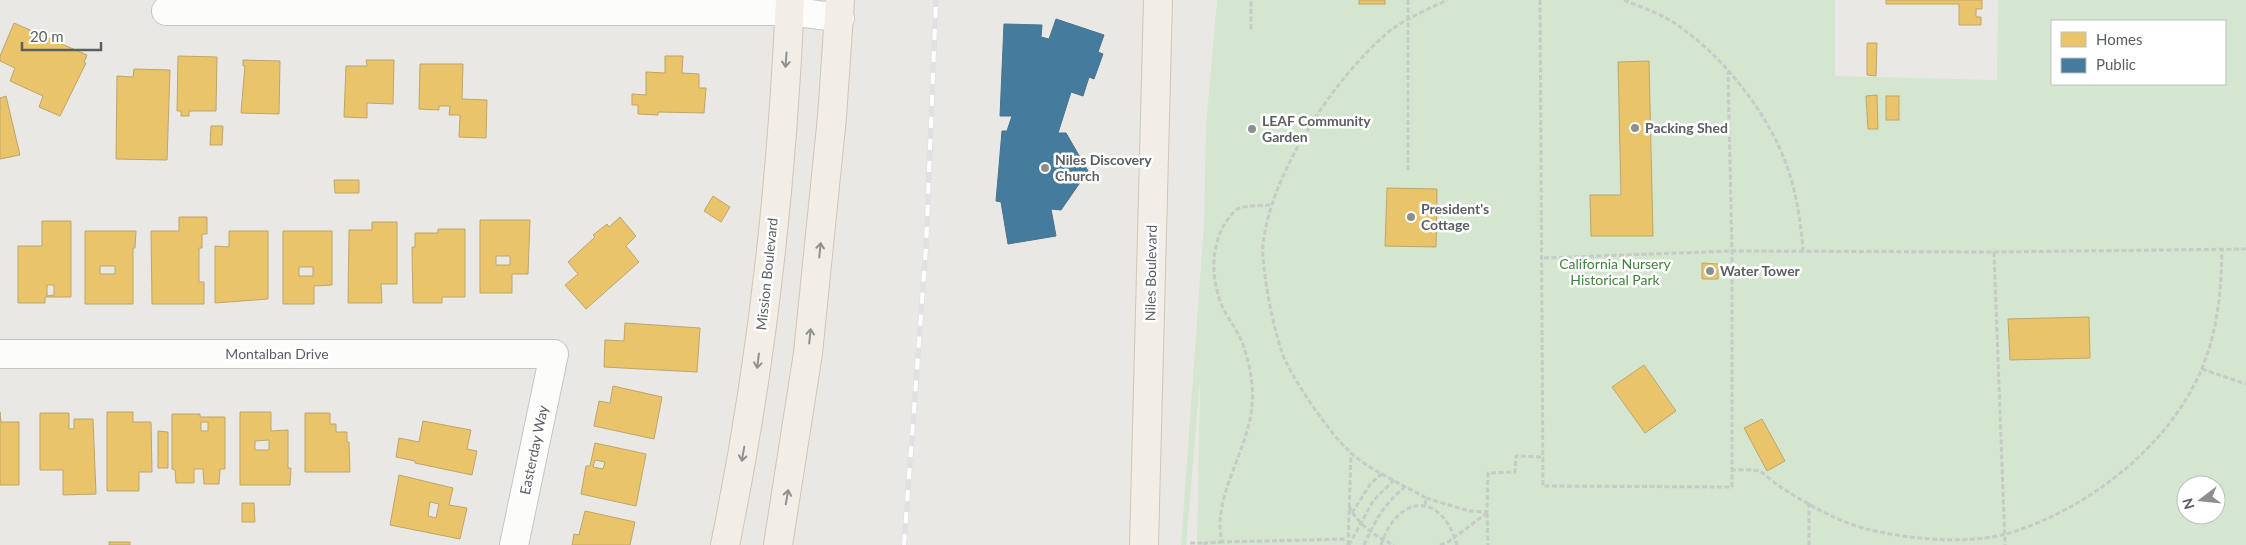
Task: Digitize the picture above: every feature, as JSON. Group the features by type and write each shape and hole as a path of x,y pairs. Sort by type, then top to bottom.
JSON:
{"main road":[{"name":"Niles Boulevard","path":"1144,545 1158,0"},
{"name":"Mission Boulevard","path":"725,545 737,487 758,362 782,125 790,6"},
{"path":"778,545 808,353 840,9"}],"street":[{"path":"166,11 790,6 840,9"},
{"name":"Montalban Drive","path":"0,354 554,354"},
{"name":"Easterday Way","path":"514,545 554,354"}],"path":[{"path":"1251,0 1251,28"},
{"path":"1408,0 1408,170"},
{"path":"1447,0 1388,32 1338,87 1297,149 1270,206 1263,246 1266,283 1285,361 1325,423 1351,453 1426,498 1469,511 1487,512"},
{"path":"1540,0 1544,258 1543,486 1732,487 1732,251 1728,72"},
{"path":"1624,0 1665,18 1684,30 1717,59 1760,110 1788,168 1800,219 1803,251"},
{"path":"1222,542 1220,531 1227,489 1250,421 1252,382 1241,340 1221,301 1215,281 1214,262 1220,228 1233,212 1238,208 1270,206"},
{"path":"1544,258 1732,251 1994,252 2246,249"},
{"path":"1731,470 1760,472 1778,486 1809,503 1862,528 1889,534 1957,539 2005,534 2037,522 2080,502 2121,474 2160,436 2191,392 2210,348 2220,304 2222,250"},
{"path":"1994,252 2005,545"},
{"path":"2202,369 2246,384"},
{"path":"1348,545 1346,539 1351,453"},
{"path":"1488,545 1488,473 1515,472 1516,456 1544,457"},
{"path":"1352,513 1371,483 1383,473"},
{"path":"1348,545 1373,501 1394,480"},
{"path":"1364,545 1388,501 1406,486"},
{"path":"1425,505 1426,498"},
{"path":"1809,503 1809,545"},
{"path":"1381,545 1397,515 1410,506 1425,505 1441,517 1457,545"},
{"path":"1349,506 1360,523 1383,540 1394,545"},
{"path":"1440,545 1454,538 1487,512"},
{"path":"1190,543 1346,539"}],"green space":[{"name":"California Nursery Historical Park","path":"1217,0 1835,0 1835,76 1997,80 1998,0 2246,0 2246,545 1197,545 1200,382 1186,545 1181,545 1204,222 1206,125"}],"building: Homes":[{"path":"1359,0 1385,0 1385,4 1359,4"},
{"path":"1886,0 1982,0 1982,9 1976,9 1976,17 1981,17 1981,25 1959,25 1959,4 1886,4"},
{"path":"14,23 87,55 84,62 86,63 60,116 39,107 43,96 10,81 15,68 0,61 0,56"},
{"path":"1867,43 1877,43 1876,76 1867,75"},
{"path":"178,56 217,57 216,111 189,111 189,116 181,116 181,111 177,111"},
{"path":"665,56 683,56 682,73 699,74 699,88 706,88 704,113 658,112 658,115 638,114 638,105 632,105 632,94 646,95 646,72 665,73"},
{"path":"243,60 280,61 279,114 241,113 245,65 243,66"},
{"path":"366,60 394,60 393,104 367,103 367,118 344,117 346,66 367,66"},
{"name":"Packing Shed","path":"1649,61 1653,236 1591,236 1590,195 1621,195 1618,62"},
{"path":"420,64 463,64 462,99 487,100 486,138 459,137 460,115 449,115 450,106 439,106 439,110 419,109"},
{"path":"134,69 170,70 167,160 116,159 117,76 133,77"},
{"path":"1877,95 1878,129 1868,129 1866,96"},
{"path":"6,96 20,155 0,159 0,98"},
{"path":"1886,96 1899,96 1899,120 1886,120"},
{"path":"211,126 223,126 222,145 210,145"},
{"path":"334,180 359,180 359,193 335,193"},
{"name":"President's Cottage","path":"1387,188 1437,189 1436,247 1385,246"},
{"path":"713,196 730,207 721,222 704,211"},
{"path":"179,217 207,217 207,234 202,234 202,248 199,248 199,282 204,282 204,304 152,304 151,231 179,231"},
{"path":"620,217 636,236 626,246 639,262 586,309 565,285 578,274 568,262 595,237 593,235 607,224 609,227"},
{"path":"480,220 530,220 528,274 512,274 512,293 480,293","holes":["496,256 510,256 510,265 496,265"]},
{"path":"42,221 71,221 71,297 45,297 45,303 18,303 18,246 42,246","holes":["47,285 54,285 54,295 47,296"]},
{"path":"372,222 397,222 397,284 381,284 382,303 348,303 349,230 372,230"},
{"path":"438,229 465,229 465,297 442,297 442,303 413,303 412,247 415,247 415,233 438,233"},
{"path":"85,231 136,231 135,248 133,248 133,304 85,304","holes":["100,266 115,266 115,274 100,274"]},
{"path":"229,231 268,231 268,299 215,303 215,246 229,247"},
{"path":"283,231 332,231 332,285 314,286 314,304 283,304","holes":["299,267 313,267 313,276 299,276"]},
{"name":"Water Tower","path":"1702,263 1718,264 1718,279 1702,279"},
{"path":"2089,317 2090,358 2010,360 2008,319"},
{"path":"625,323 700,328 697,372 604,367 605,340 624,341"},
{"path":"1644,365 1676,411 1645,433 1612,387"},
{"path":"613,386 662,397 654,439 594,426 599,401 610,403"},
{"path":"0,412 1,422 19,422 19,485 0,485"},
{"path":"107,412 133,412 133,422 151,422 152,472 139,472 139,491 107,491"},
{"path":"240,412 271,412 271,431 288,430 288,468 291,468 290,485 240,485","holes":["269,440 269,450 255,450 255,441"]},
{"path":"40,413 69,413 69,429 74,429 74,419 93,419 96,494 63,495 63,470 40,470"},
{"path":"305,413 330,413 330,424 336,424 336,432 347,432 350,472 305,472"},
{"path":"172,414 200,414 200,417 225,417 225,469 220,469 219,484 204,484 203,469 194,469 194,483 176,483 175,470 172,469","holes":["201,422 208,422 208,431 201,431"]},
{"path":"1762,419 1785,461 1767,471 1744,428"},
{"path":"423,421 471,430 467,449 477,451 472,475 396,457 399,438 419,442"},
{"path":"158,431 168,432 168,468 158,468"},
{"path":"595,443 646,454 636,506 581,494 586,466 590,466","holes":["595,460 605,462 603,469 593,467"]},
{"path":"399,475 453,488 449,505 467,508 460,539 390,525","holes":["430,502 439,504 436,518 428,516"]},
{"path":"242,503 254,503 255,522 242,522"},
{"path":"585,511 635,522 630,545 572,545 574,534 579,535"},
{"path":"109,542 130,542 130,545 109,545"}],"building: Public":[{"path":"1056,19 1104,35 1098,52 1103,54 1094,79 1089,77 1083,96 1071,92 1058,133 1066,133 1088,171 1061,210 1051,209 1056,236 1008,244 1001,202 996,201 1002,131 1007,131 1012,116 1000,116 1004,24 1042,25 1041,37 1049,39"}],"railway":[{"path":"904,545 926,247 936,0"}],"place":[{"name":"Packing Shed","path":"1635,128"},
{"name":"LEAF Community Garden","path":"1252,129"},
{"name":"Niles Discovery Church","path":"1045,168"},
{"name":"President's Cottage","path":"1411,217"},
{"name":"Water Tower","path":"1710,271"}]}
